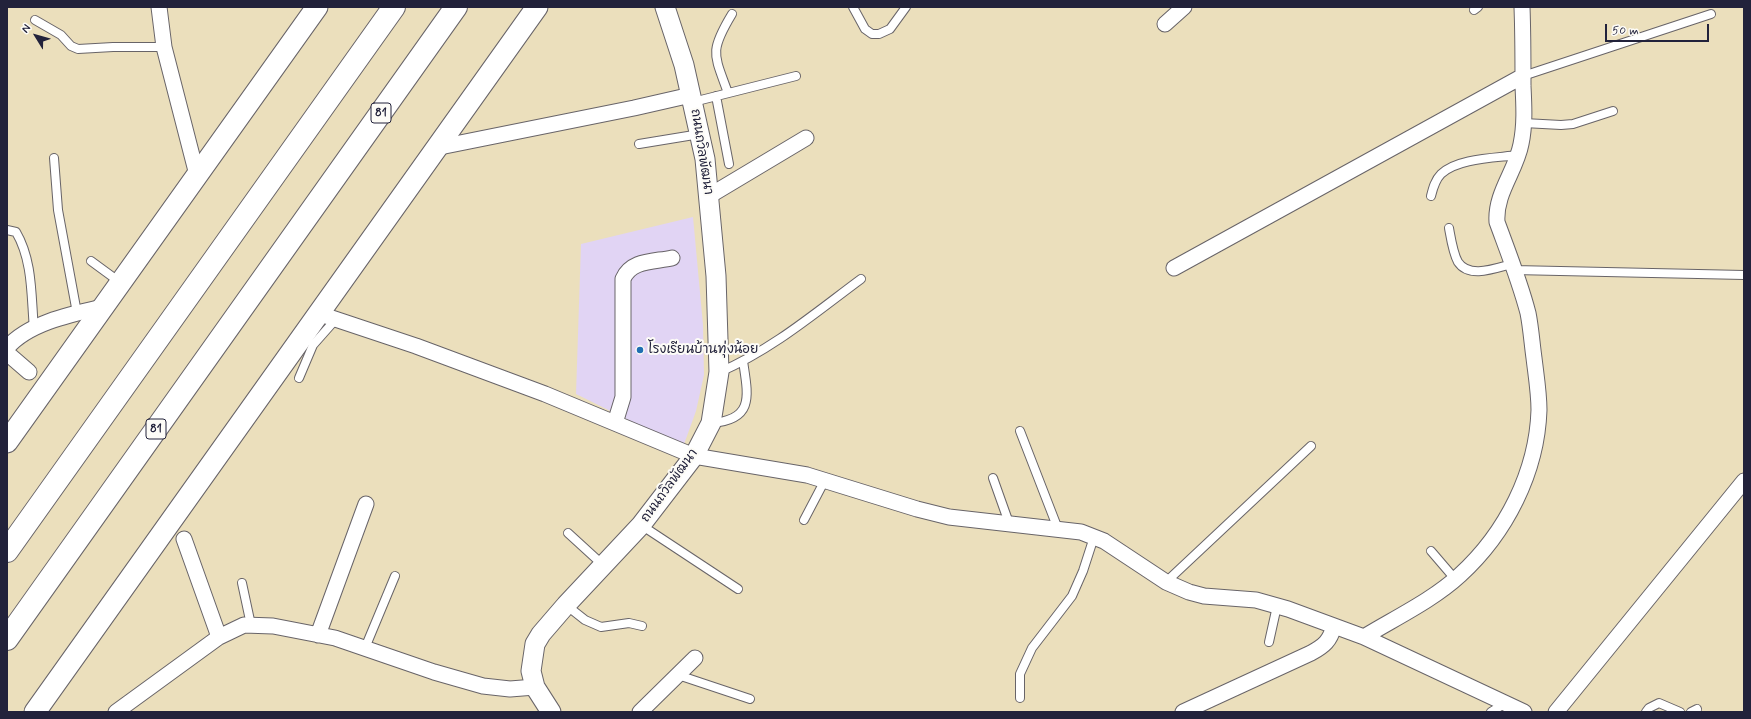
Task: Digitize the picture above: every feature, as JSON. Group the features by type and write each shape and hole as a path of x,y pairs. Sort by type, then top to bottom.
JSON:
{"highway":[{"path":"7,551 394,7"},
{"name":"81","path":"7,639 456,7"}],"main road":[{"path":"7,442 317,7"},
{"path":"35,712 328,316 435,148 537,7"}],"street":[{"path":"159,7 164,46 197,175"},
{"name":"ถนนถวิลพัฒนา","path":"551,712 535,687 532,671 535,644 541,634 566,605 641,525 694,456 711,423 719,372 716,276 705,159 684,65 664,7"},
{"path":"1165,24 1184,7"},
{"path":"1364,637 1438,592 1478,558 1497,533 1513,507 1528,473 1536,439 1539,409 1532,342 1528,315 1497,222 1497,210 1500,199 1518,155 1524,123 1522,7"},
{"path":"1174,268 1523,76"},
{"path":"435,148 634,108 692,99"},
{"path":"709,196 806,138"},
{"path":"615,423 623,397 623,279 627,271 634,265 672,258"},
{"path":"7,348 19,337 34,329 77,313 103,307"},
{"path":"328,316 538,391 694,456 807,475 917,509 950,517 1081,532 1118,550 1166,582 1189,592 1204,596 1256,600 1278,606 1334,626 1364,637 1504,704 1524,712"},
{"path":"7,353 29,372"},
{"path":"1556,712 1744,481"},
{"path":"318,635 366,504"},
{"path":"184,539 219,637"},
{"path":"116,712 219,637 244,625 273,626 335,638 434,672 482,686 510,689 535,687"},
{"path":"1183,712 1311,653 1325,645 1331,637 1334,626"},
{"path":"640,712 695,658"}],"lane":[{"path":"853,7 865,29 872,34 879,34 890,29 906,7"},
{"path":"728,93 716,60 715,49 719,37 732,14"},
{"path":"1523,76 1711,14"},
{"path":"35,20 61,35 71,46 78,49 113,46 164,46"},
{"path":"692,99 716,96 796,76"},
{"path":"716,96 729,164"},
{"path":"1524,123 1561,125 1573,124 1613,111"},
{"path":"639,144 700,134"},
{"path":"1431,196 1435,182 1448,168 1470,161 1518,155"},
{"path":"54,158 58,210 77,313"},
{"path":"1449,228 1458,261 1463,267 1472,271 1513,267 1744,275"},
{"path":"7,230 16,232 24,249 29,268 34,329"},
{"path":"91,261 121,283"},
{"path":"719,372 743,362 769,347 861,279"},
{"path":"299,378 313,345 328,316"},
{"path":"711,423 724,422 735,418 744,407 748,396 743,362"},
{"path":"1020,430 1058,529"},
{"path":"1166,582 1311,446"},
{"path":"993,478 1009,523"},
{"path":"804,520 825,480"},
{"path":"641,525 738,589"},
{"path":"568,533 603,566"},
{"path":"1020,698 1020,674 1032,648 1072,596 1083,571 1094,537"},
{"path":"1431,551 1455,579"},
{"path":"365,648 395,576"},
{"path":"242,583 251,625"},
{"path":"566,605 585,620 601,627 629,622 642,626"},
{"path":"1269,642 1278,606"},
{"path":"678,675 750,699"},
{"path":"1646,712 1649,708 1659,703 1680,712"},
{"path":"1491,712 1504,704"}],"shaded area":[{"name":"โรงเรียนบ้านทุ่งน้อย","path":"693,217 703,325 704,375 696,411 683,447 576,394 581,244"}],"place":[{"name":"โรงเรียนบ้านทุ่งน้อย","path":"640,350"}]}
